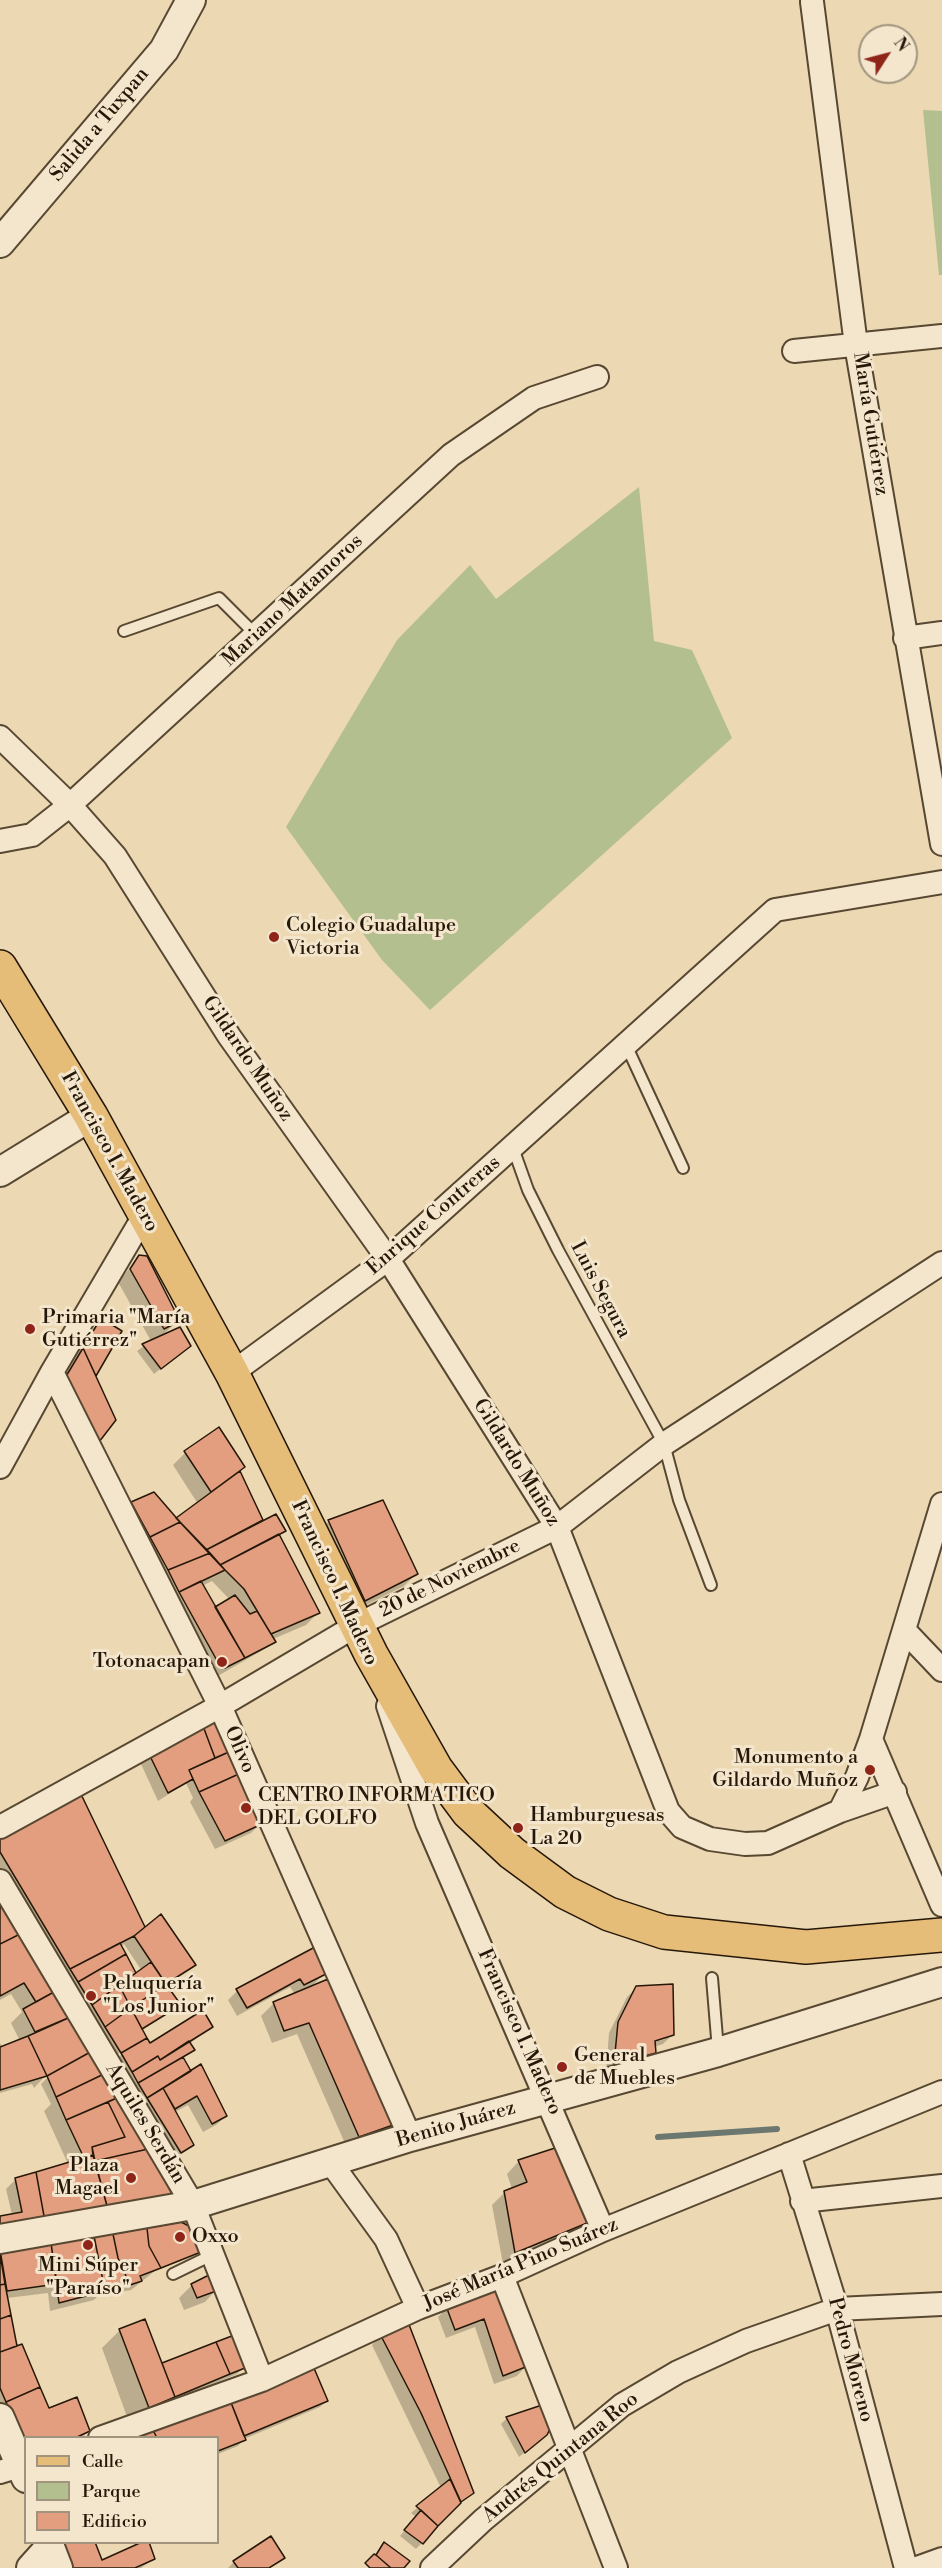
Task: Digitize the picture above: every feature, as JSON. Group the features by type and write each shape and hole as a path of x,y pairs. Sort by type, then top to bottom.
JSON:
{"main road":[{"name":"Francisco I. Madero","path":"0,967 91,1116 232,1373 370,1654"},
{"path":"370,1654 436,1770 468,1812 512,1853 565,1892 609,1914 664,1932 806,1947 942,1935"}],"street":[{"name":"Salida a Tuxpan","path":"0,243 164,50 191,0"},
{"name":"María Gutiérrez","path":"812,2 856,345 942,844"},
{"path":"794,351 942,336"},
{"name":"Mariano Matamoros","path":"0,841 32,835 70,805 451,455 534,399 597,377"},
{"path":"905,638 942,633"},
{"name":"Gildardo Muñoz","path":"0,737 70,805 116,856 229,1036 388,1259 557,1527 668,1811 682,1827 710,1839 745,1844 768,1843 840,1811 895,1792"},
{"name":"Enrique Contreras","path":"232,1373 388,1259 627,1047 775,910 942,882"},
{"path":"0,1172 91,1116"},
{"path":"0,1467 52,1372 145,1214"},
{"name":"20 de Noviembre","path":"0,1827 219,1706 357,1625 557,1527 664,1444 942,1263"},
{"name":"Olivo","path":"52,1372 219,1706 410,2137"},
{"path":"840,1811 857,1777 871,1739 906,1631 942,1504"},
{"path":"906,1631 942,1670"},
{"name":"Francisco I. Madero","path":"370,1654 428,1823 603,2230"},
{"path":"871,1739 942,1905"},
{"name":"Aquiles Serdán","path":"0,1881 193,2205 262,2380"},
{"name":"Benito Juárez","path":"0,2239 193,2205 410,2137 718,2052 942,1982"},
{"name":"José María Pino Suárez","path":"106,2436 262,2380 418,2308 502,2276 603,2230 942,2092"},
{"name":"Pedro Moreno","path":"789,2154 837,2309 906,2568"},
{"path":"331,2163 386,2239 418,2308"},
{"path":"802,2201 942,2186"},
{"path":"502,2276 616,2568"},
{"name":"Andrés Quintana Roo","path":"432,2568 483,2520 622,2405 678,2372 746,2341 837,2309 942,2304"},
{"path":"0,2418 18,2470"},
{"path":"917,2568 942,2559"}],"lane":[{"path":"124,632 219,598 256,635"},
{"path":"627,1047 683,1168"},
{"name":"Luis Segura","path":"513,1148 528,1190 558,1250 664,1444 679,1500 711,1585"},
{"path":"712,1978 718,2052"},
{"path":"173,2274 214,2254"}],"green space":[{"path":"923,110 942,111 942,275 939,275"},
{"path":"639,487 654,641 692,650 732,738 430,1010 382,960 286,827 397,640 470,565 496,599"}],"building":[{"path":"139,1255 147,1256 180,1321 164,1329 130,1269"},
{"path":"101,1318 122,1331 96,1376 83,1348"},
{"path":"180,1327 191,1346 161,1369 142,1344"},
{"path":"83,1348 116,1420 99,1442 65,1378"},
{"path":"219,1427 245,1467 211,1492 184,1451"},
{"path":"240,1471 263,1520 206,1550 176,1518"},
{"path":"154,1492 180,1522 150,1537 131,1502"},
{"path":"383,1500 418,1574 365,1601 328,1520"},
{"path":"276,1514 286,1531 220,1565 206,1550"},
{"path":"180,1522 210,1553 168,1570 150,1537"},
{"path":"279,1534 320,1613 271,1634 244,1589 220,1565"},
{"path":"210,1553 225,1570 179,1592 168,1570"},
{"path":"201,1581 245,1658 225,1668 220,1666 179,1592"},
{"path":"235,1595 250,1614 257,1611 276,1642 245,1658 215,1607"},
{"path":"218,1720 231,1751 215,1758 203,1726"},
{"path":"203,1726 215,1758 189,1770 193,1779 168,1793 149,1754"},
{"path":"231,1751 241,1773 199,1792 189,1770"},
{"path":"241,1773 262,1824 225,1841 199,1792"},
{"path":"79,1790 145,1927 134,1936 70,1969 0,1852 0,1830"},
{"path":"4,1901 24,1932 0,1944 0,1903"},
{"path":"161,1914 196,1965 166,1984 134,1936"},
{"path":"24,1932 61,1988 36,2002 24,1983 0,1996 0,1944"},
{"path":"120,1943 126,1954 78,1982 70,1969"},
{"path":"315,1947 326,1974 304,1985 300,1979 247,2008 236,1989"},
{"path":"126,1954 136,1973 92,2005 78,1982"},
{"path":"151,1962 166,1984 131,2008 119,1985"},
{"path":"328,1979 396,2124 359,2137 309,2023 284,2031 273,2002"},
{"path":"166,1984 181,2005 142,2029 131,2008"},
{"path":"673,1984 674,2035 655,2041 656,2053 614,2064 618,2022 636,1986"},
{"path":"119,1985 131,2008 105,2027 92,2005"},
{"path":"61,1988 75,2015 35,2032 23,2009"},
{"path":"131,2008 147,2038 121,2053 105,2027"},
{"path":"203,2010 213,2027 160,2060 158,2056 132,2072 121,2053 147,2038 150,2043"},
{"path":"75,2015 94,2050 47,2076 28,2036"},
{"path":"28,2036 47,2076 0,2090 0,2047"},
{"path":"189,2041 195,2050 138,2083 132,2072 158,2056 160,2060"},
{"path":"94,2050 106,2073 56,2097 47,2076"},
{"path":"183,2057 191,2071 147,2098 138,2083"},
{"path":"201,2064 227,2116 212,2124 197,2096 175,2109 163,2088"},
{"path":"106,2073 119,2097 66,2120 56,2097"},
{"path":"163,2088 194,2145 181,2153 147,2098"},
{"path":"119,2097 148,2149 95,2161 92,2147 125,2137 108,2102"},
{"path":"108,2102 125,2137 92,2147 93,2155 84,2158 66,2120"},
{"path":"555,2148 587,2223 515,2253 504,2191 527,2182 518,2160"},
{"name":"Plaza Magael","path":"148,2149 172,2194 167,2205 110,2217 95,2161"},
{"path":"93,2155 110,2217 46,2227 36,2172"},
{"path":"36,2172 46,2227 0,2234 0,2216 22,2212 15,2178"},
{"path":"181,2222 189,2226 201,2252 161,2268 149,2246 147,2228"},
{"path":"147,2228 149,2246 161,2268 140,2276 142,2281 130,2285 118,2258 113,2234"},
{"path":"113,2234 118,2258 130,2285 105,2291 94,2236"},
{"path":"94,2236 105,2291 59,2303 51,2243"},
{"path":"51,2243 57,2284 7,2291 0,2250"},
{"path":"0,2254 5,2284 0,2285"},
{"path":"211,2274 219,2290 197,2298 191,2284"},
{"path":"5,2284 11,2315 0,2319 0,2285"},
{"path":"493,2287 502,2293 528,2366 503,2376 484,2319 455,2330 446,2306"},
{"path":"11,2315 17,2346 0,2352 0,2319"},
{"path":"145,2319 175,2397 149,2408 119,2329"},
{"path":"408,2322 474,2493 461,2502 421,2413 380,2334"},
{"path":"237,2334 248,2361 245,2368 230,2374 216,2342"},
{"path":"216,2342 230,2374 175,2397 162,2363"},
{"path":"22,2344 40,2387 6,2402 0,2388 0,2352"},
{"path":"311,2361 328,2401 244,2436 228,2395"},
{"path":"40,2387 49,2408 77,2397 90,2431 79,2436 24,2436 24,2443 6,2402"},
{"path":"228,2395 246,2440 219,2451 219,2436 156,2436 151,2426"},
{"path":"542,2405 550,2429 547,2435 525,2453 506,2417"},
{"path":"151,2426 156,2436 127,2436"},
{"path":"450,2479 461,2503 438,2526 416,2506"},
{"path":"421,2510 438,2526 423,2544 404,2530"},
{"path":"271,2536 285,2558 269,2568 238,2568 233,2561"},
{"path":"384,2542 410,2561 404,2568 391,2568 376,2555"},
{"path":"64,2544 96,2544 102,2560 138,2544 150,2544 155,2559 135,2568 72,2568"},
{"path":"374,2554 391,2568 370,2568 365,2563"}],"waterway":[{"path":"658,2137 777,2129"}],"place":[{"name":"Colegio Guadalupe Victoria","path":"274,937"},
{"name":"Primaria \"María Gutiérrez\"","path":"30,1329"},
{"name":"Totonacapan","path":"222,1662"},
{"name":"Monumento a Gildardo Muñoz","path":"870,1770"},
{"name":"CENTRO INFORMATICO DEL GOLFO","path":"246,1808"},
{"name":"Hamburguesas La 20","path":"518,1828"},
{"name":"Peluquería \"Los Junior\"","path":"91,1996"},
{"name":"General de Muebles","path":"562,2067"},
{"name":"Plaza Magael","path":"131,2178"},
{"name":"Oxxo","path":"180,2237"},
{"name":"Mini Súper \"Paraíso\"","path":"88,2245"}]}
